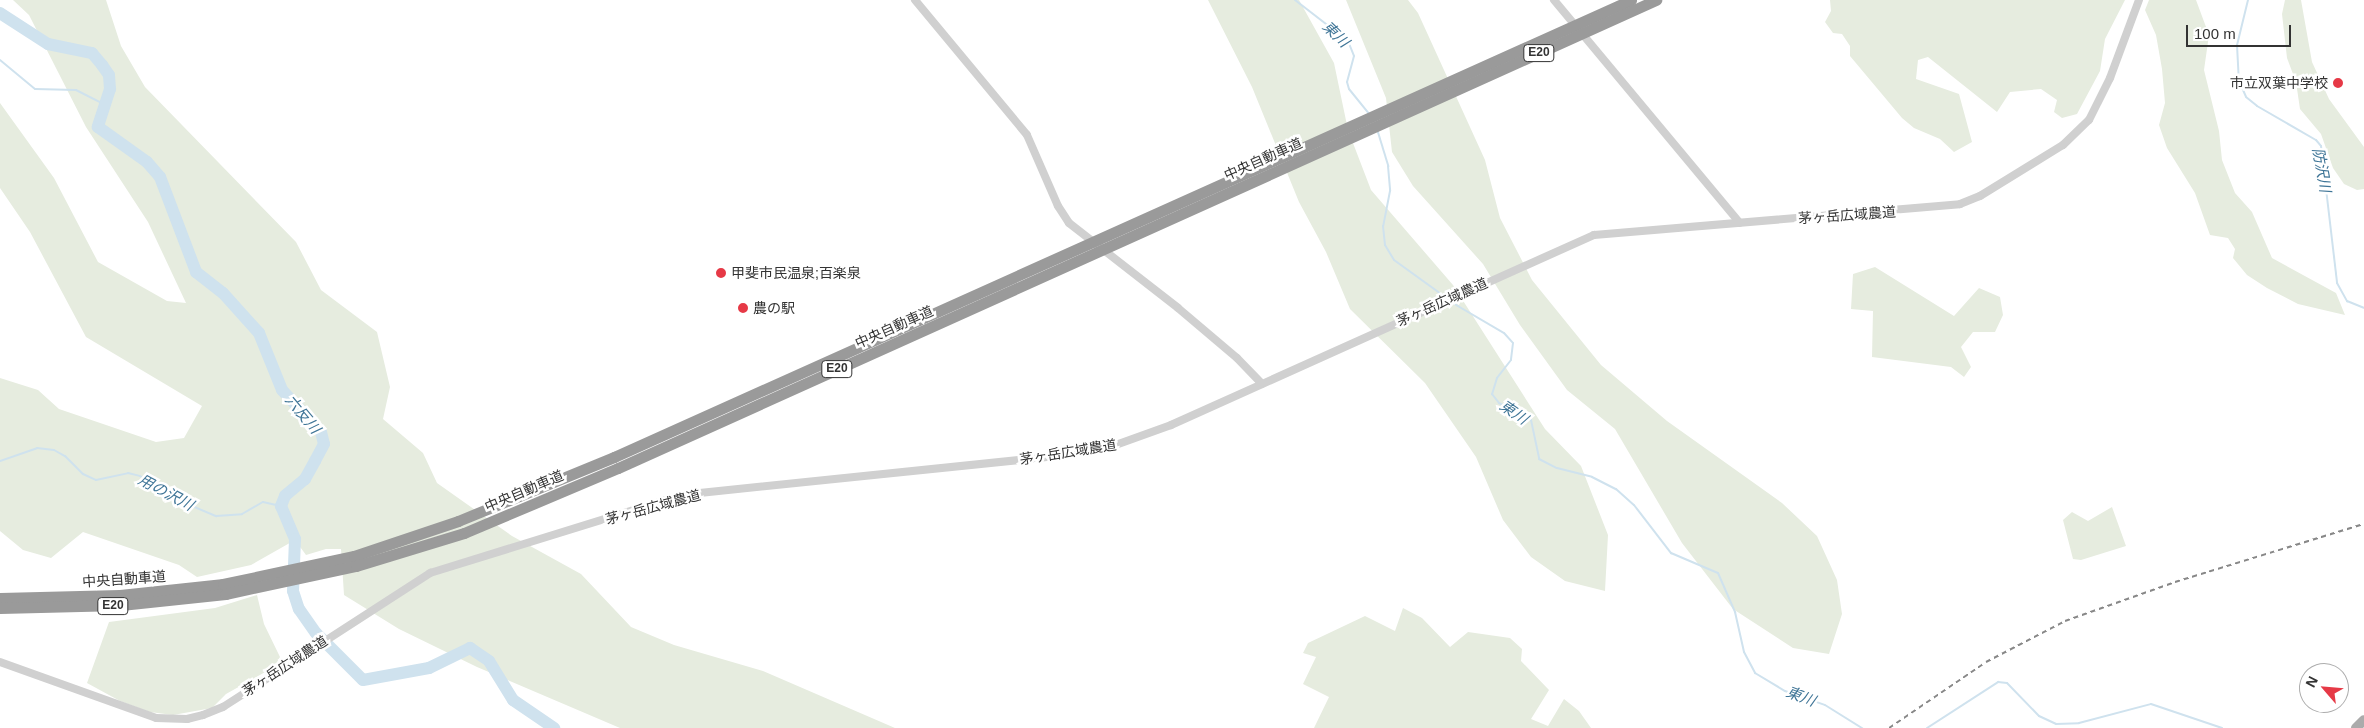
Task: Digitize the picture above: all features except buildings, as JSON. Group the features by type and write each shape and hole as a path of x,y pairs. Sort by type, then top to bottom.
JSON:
{"highway":[{"name":"中央自動車道","path":"1419,101 1631,0"},
{"name":"中央自動車道","path":"0,608 121,606 224,589 355,561 464,533 618,468 1309,149 1656,0"},
{"name":"中央自動車道","path":"0,598 120,595 224,589"}],"main road":[{"path":"2356,728 2364,720"}],"street":[{"path":"916,0 1027,135 1058,206 1083,236 1178,308 1237,358 1262,384"},
{"path":"1554,0 1740,222"},
{"name":"茅ヶ岳広域農道","path":"0,662 141,714 169,719 186,719 216,710 272,675 400,589 430,573 464,561 690,494 994,463 1110,447 1145,436 1514,269 1594,235 1949,207 1980,196 2063,144 2090,120 2110,78 2139,0"}],"shaded area":[{"path":"13,0 106,0 121,46 145,87 296,242 321,290 377,332 390,387 383,419 423,453 437,483 512,536 581,574 631,627 674,645 763,671 895,728 620,728 477,667 399,629 344,595 341,549 326,549 306,555 295,540 251,565 197,577 179,565 83,532 51,558 23,550 0,531 0,378 38,390 59,409 156,442 184,438 202,406 86,337 30,232 0,188 0,103 54,178 98,262 167,301 186,303 148,222 86,127 29,15"},
{"path":"1208,0 1299,0 1334,63 1348,130 1371,190 1453,285 1545,429 1581,466 1608,535 1605,591 1565,581 1531,557 1503,520 1476,457 1425,383 1350,309 1326,252 1299,202 1252,87"},
{"path":"1346,0 1408,0 1418,13 1485,160 1500,218 1532,280 1601,365 1667,421 1782,503 1817,536 1837,580 1842,614 1829,654 1793,648 1733,609 1682,543 1615,429 1567,390 1520,325 1483,264 1413,186 1392,152 1386,98"},
{"path":"1830,0 2125,0 2105,39 2100,71 2077,114 2062,118 2054,112 2057,100 2041,89 2010,92 1997,112 1928,57 1918,60 1916,79 1959,94 1972,142 1954,152 1940,139 1914,128 1902,118 1850,56 1850,46 1842,34 1833,33 1825,22 1831,11"},
{"path":"2149,0 2196,0 2209,35 2204,70 2219,131 2222,160 2235,193 2252,212 2272,258 2336,293 2345,315 2298,304 2267,288 2247,275 2233,258 2235,249 2228,238 2210,235 2195,193 2167,148 2159,125 2165,103 2156,35 2145,10"},
{"path":"2285,0 2301,0 2312,62 2329,99 2364,147 2364,189 2357,190 2344,184 2333,168 2321,134 2300,109 2296,82 2287,58 2282,14"},
{"path":"1875,267 1954,316 1979,288 2000,297 2003,315 1995,332 1973,332 1961,347 1971,367 1964,377 1951,367 1872,357 1873,311 1851,309 1853,274"},
{"path":"2112,507 2126,546 2081,560 2073,559 2063,520 2072,512 2088,521"},
{"path":"257,595 264,624 280,657 274,667 226,694 212,708 173,715 150,712 120,701 87,683 109,622 215,608"},
{"path":"1403,608 1422,618 1450,647 1468,632 1510,638 1522,649 1521,661 1549,690 1531,719 1548,726 1564,699 1579,711 1591,728 1314,728 1329,697 1303,684 1316,657 1303,653 1308,643 1365,616 1395,631"}],"waterway":[{"name":"東川","path":"1295,0 1348,41 1354,56 1347,82 1349,89 1369,114"},
{"name":"防沢川","path":"2248,0 2237,45 2239,81 2246,97 2257,106 2316,140 2321,146 2337,283 2347,301 2364,308"},
{"name":"六反川","path":"0,13 48,44 92,53 102,65 109,75 110,89 98,127 147,162 160,177 196,272 223,293 259,333 282,390 321,432 324,444 315,461 305,479 285,496 281,506 295,539 293,591 299,609 316,633 363,680 429,668 470,648 489,661 513,700 554,728"},
{"path":"0,60 35,89 76,90 106,105"},
{"name":"東川","path":"1377,129 1388,166 1390,191 1383,226 1385,245 1394,260 1448,299"},
{"name":"東川","path":"1451,302 1504,333 1513,343 1511,360 1497,378 1492,394 1499,403 1531,420 1539,459 1557,468 1592,477 1616,489 1634,505 1671,553 1718,573 1735,612 1744,652 1755,673 1785,691 1825,705 1862,728"},
{"name":"用の沢川","path":"0,461 37,448 54,450 65,456 83,474 96,480 128,473 140,476 185,503 216,516 242,514 263,502 281,506"},
{"name":"東川","path":"1927,728 1998,682 2007,683 2039,716 2056,724 2079,723 2151,704 2222,728"}],"railway":[{"path":"1889,728 1986,662 2065,621 2175,582 2364,524"}],"place":[{"name":"市立双葉中学校","path":"2338,83"},
{"name":"甲斐市民温泉;百楽泉","path":"721,273"},
{"name":"農の駅","path":"743,308"}]}
